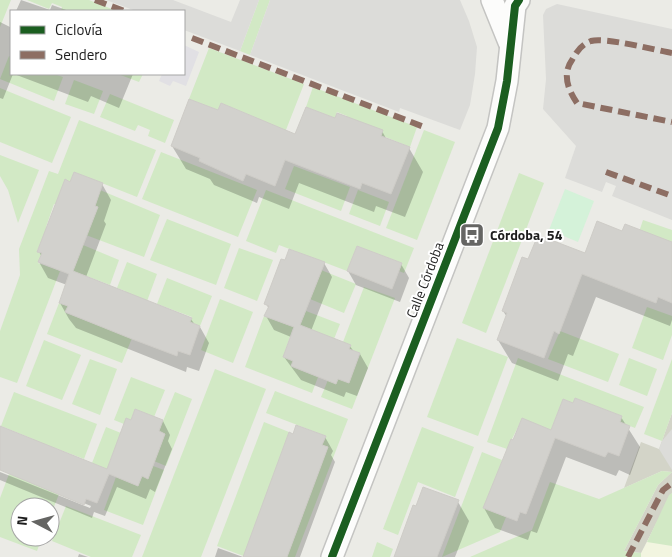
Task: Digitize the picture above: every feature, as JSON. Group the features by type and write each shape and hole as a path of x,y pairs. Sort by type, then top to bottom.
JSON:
{"street":[{"name":"Calle Córdoba","path":"492,0 510,47"},
{"name":"Calle Córdoba","path":"332,557 498,128 507,81 516,2"}],"shaded area":[{"path":"106,0 173,0 231,22 240,0 259,0 240,51 185,30 185,10 133,10"},
{"path":"270,0 460,0 477,47 470,105 460,130 400,108 399,112 250,55"},
{"path":"557,4 672,29 672,220 612,196 616,186 606,182 602,192 565,178 576,146 543,109 546,79 543,15 546,9"},
{"path":"185,45 199,52 186,86 173,81 170,86 159,81 162,75 185,75"},
{"path":"565,189 594,201 578,242 549,230"},
{"path":"672,413 672,472 662,471 624,488 641,442 659,449"},
{"path":"672,429 672,470 659,449 662,441"},
{"path":"672,472 672,493 641,553 624,551 658,485"},
{"path":"672,493 672,557 641,557 641,553"}],"green space":[{"path":"0,0 11,0 0,27"},
{"path":"27,0 89,0 114,10 61,10 62,7 52,3 49,9"},
{"path":"259,0 270,0 250,55 240,51"},
{"path":"209,48 304,84 284,135 264,127 266,122 221,103 218,110 189,99"},
{"path":"9,56 10,75 57,75 63,77 54,101 0,79"},
{"path":"121,75 142,75 139,82"},
{"path":"74,80 103,91 94,114 65,104"},
{"path":"313,87 417,127 410,147 346,121 347,116 337,112 335,118 306,107"},
{"path":"0,88 71,117 52,163 0,142"},
{"path":"110,94 174,120 165,143 148,136 150,130 138,125 135,131 100,117"},
{"path":"79,120 156,150 137,197 74,172 70,182 65,180 60,206 54,204 46,227 51,230 47,242 42,240 37,251 42,253 38,263 60,271 17,383 0,377 0,331 20,275 19,249 49,171 58,174"},
{"path":"424,130 455,142 417,240 386,228"},
{"path":"161,152 257,190 238,237 142,199"},
{"path":"0,155 39,170 18,223 8,190 0,176"},
{"path":"294,166 350,187 341,211 285,189"},
{"path":"519,173 544,183 486,333 462,323"},
{"path":"100,190 160,215 144,257 86,235 97,207 95,205"},
{"path":"266,190 414,248 404,273 399,271 402,263 357,246 347,271 279,245 276,253 246,241"},
{"path":"358,190 389,202 380,226 349,214"},
{"path":"167,219 231,244 216,285 150,260"},
{"path":"643,220 672,230 672,242 638,235"},
{"path":"83,245 119,260 110,285 81,274 79,278 69,274"},
{"path":"239,248 273,260 257,301 224,288"},
{"path":"127,262 157,274 146,304 123,296 125,291 117,288"},
{"path":"316,268 356,284 344,313 310,299"},
{"path":"167,278 212,296 200,326 190,322 192,317 157,304"},
{"path":"364,287 395,298 352,409 321,397 328,380 338,379 349,382 360,353 349,349 351,345 343,342"},
{"path":"220,299 253,312 233,363 201,350"},
{"path":"59,303 68,306 66,313 110,330 134,333 122,363 47,334"},
{"path":"647,307 672,316 672,335 663,360 632,348"},
{"path":"306,311 340,324 334,339 307,328 293,328 283,357 293,361 292,367 318,377 312,393 245,367 264,316 293,327 298,316 303,318"},
{"path":"560,331 619,354 608,382 548,359"},
{"path":"457,338 508,357 478,436 427,417"},
{"path":"44,340 81,355 62,400 26,386"},
{"path":"518,358 644,407 635,428 620,422 622,416 575,398 573,403 563,399 551,430 522,419 507,449 487,442"},
{"path":"629,358 657,369 647,396 619,385"},
{"path":"90,359 117,369 100,415 72,404"},
{"path":"672,359 672,413 662,441 644,434"},
{"path":"215,369 266,389 201,557 142,557"},
{"path":"131,377 165,390 154,417 135,409 131,420 124,424 114,420"},
{"path":"275,391 348,419 295,557 287,557 303,515 298,512 311,492 328,447 322,445 326,436 266,413"},
{"path":"14,392 97,424 84,459 55,448 31,443 33,439 1,426"},
{"path":"175,392 192,399 166,466 154,461 165,434 159,431"},
{"path":"264,422 289,432 246,557 217,546"},
{"path":"106,427 121,433 109,463 109,474 98,470 99,466 92,463"},
{"path":"422,427 474,447 455,497 418,482 398,535 383,529"},
{"path":"482,452 502,460 501,464 504,465 486,509 506,517 500,532 442,557"},
{"path":"153,466 164,470 143,525 104,510 116,477 138,486 142,476 147,478"},
{"path":"662,471 672,472 658,485 624,551 641,553 641,557 470,557 532,530 550,482 599,499"},
{"path":"20,473 42,481 40,487 59,494 58,497 10,497 10,541 0,537 0,498 9,474 18,477"},
{"path":"672,493 672,546 647,542 669,495"},
{"path":"66,506 141,535 132,557 91,557 60,544 60,521"},
{"path":"377,542 393,549 390,557 372,557"},
{"path":"26,547 38,547 37,551"}],"building":[{"path":"189,99 218,110 221,103 295,134 306,107 335,118 337,113 383,130 381,136 410,147 391,194 362,183 360,189 285,160 275,186 246,174 243,181 199,161 200,158 171,146"},
{"path":"74,172 103,183 95,206 98,207 73,271 192,318 190,322 200,326 190,355 178,351 177,356 132,339 65,312 68,306 59,303 69,274 38,262 42,253 37,252 65,179 70,182"},
{"path":"597,221 622,231 625,224 672,242 672,303 658,297 656,303 582,274 559,334 554,331 544,358 497,340 507,313 502,311 522,257 528,259 538,235 585,253"},
{"path":"357,246 402,263 392,289 347,271"},
{"path":"289,249 325,262 300,325 351,345 349,349 360,353 349,383 338,379 336,384 291,366 293,361 283,357 294,327 264,316 269,306 264,304 281,259 285,260"},
{"path":"575,398 622,416 620,422 630,426 619,456 608,452 605,457 555,438 526,514 520,512 517,521 483,508 511,439 513,440 522,418 551,430 563,399 573,403"},
{"path":"135,409 163,420 159,431 165,434 148,479 142,476 138,486 109,474 97,503 86,499 84,505 0,470 0,426 107,469 126,418 131,420"},
{"path":"296,425 326,436 322,445 328,447 287,557 243,557 289,432 293,434"},
{"path":"423,487 459,500 437,557 394,557 413,505 416,506"}],"marked path":[{"path":"95,0 121,10"},
{"path":"192,38 424,127"},
{"path":"672,53 618,42 591,41 582,46 567,71 567,82 577,103 672,122"},
{"path":"606,172 672,196"},
{"path":"628,557 663,490 672,483"}],"cycle path":[{"path":"332,557 498,128 507,81 515,6 519,0"}],"place":[{"name":"Córdoba, 54","path":"472,235"}]}
